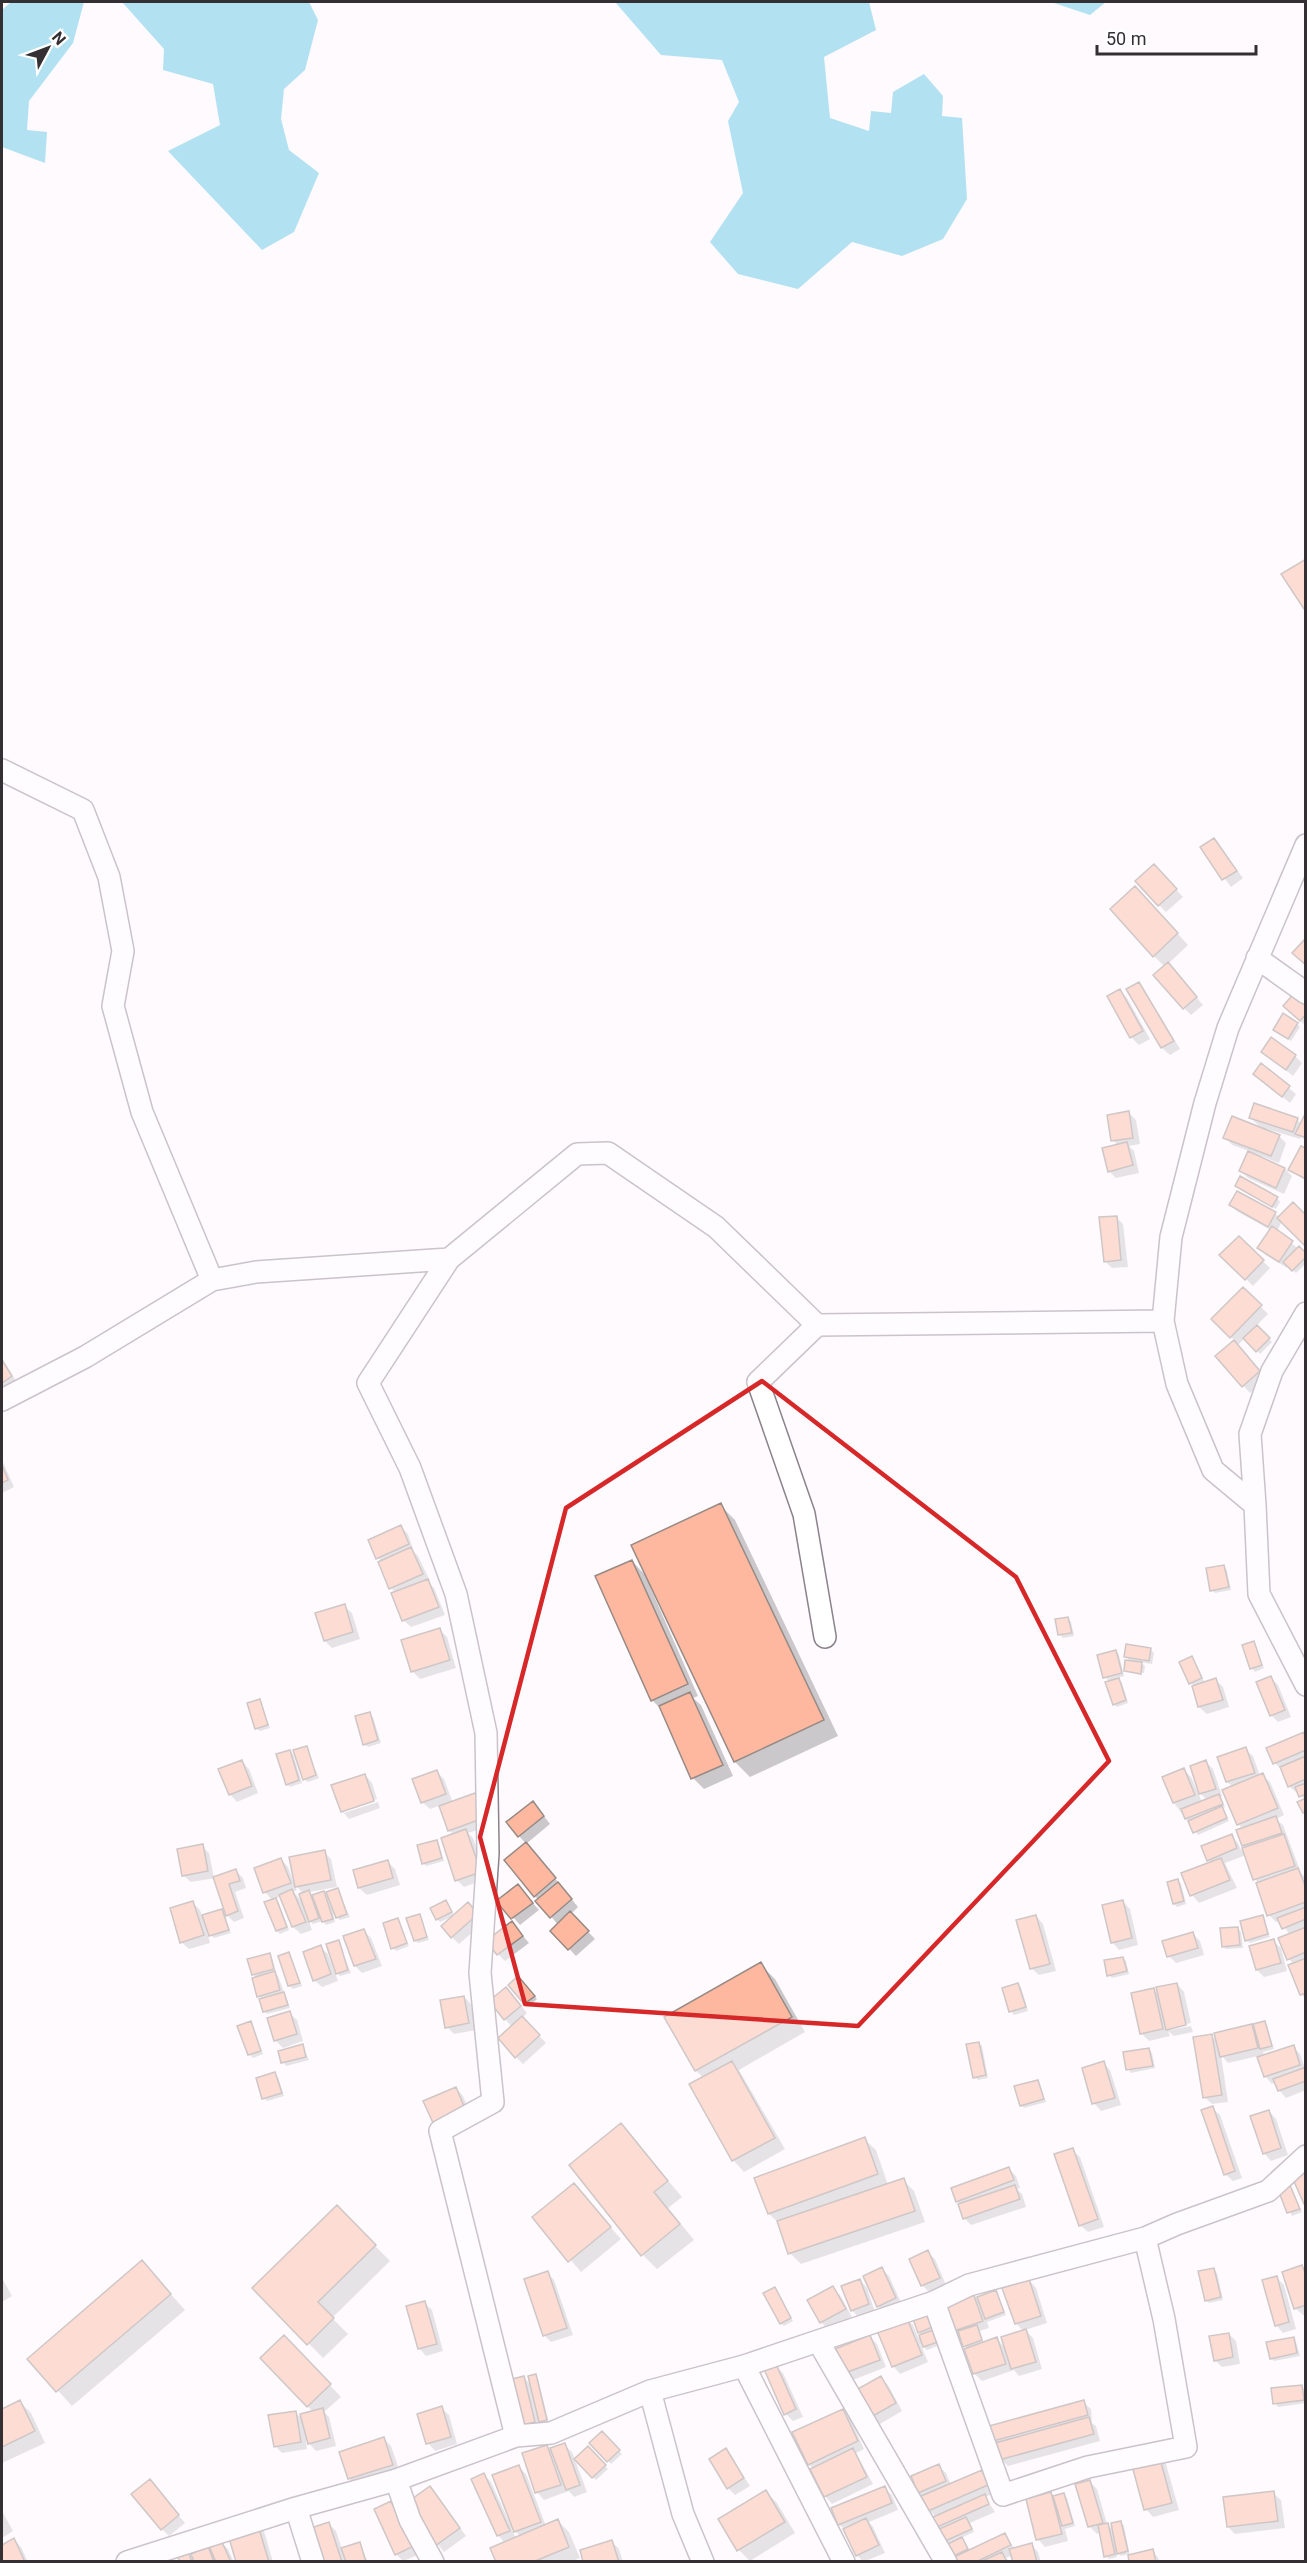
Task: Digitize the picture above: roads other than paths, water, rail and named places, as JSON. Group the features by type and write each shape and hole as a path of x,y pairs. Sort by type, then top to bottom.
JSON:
{"street":[{"path":"2,770 83,810 109,877 123,951 113,1006 142,1112 212,1280"},
{"path":"1255,1505 1213,1470 1177,1384 1163,1321 1171,1237 1205,1103 1228,1028 1305,845"},
{"path":"1257,958 1305,993"},
{"path":"516,2436 440,2132 493,2102 480,1973 488,1853 486,1733 456,1594 410,1468 368,1383 449,1259 577,1154 608,1153 716,1227 817,1325"},
{"path":"2,1400 85,1357 212,1280 256,1272 449,1259"},
{"path":"1305,1313 1272,1371 1250,1434 1259,1594 1305,1685"},
{"path":"825,1636 804,1514 758,1382 817,1325 1163,1321"},
{"path":"128,2561 296,2508 396,2480 516,2436 551,2433 650,2391 744,2366 934,2302 969,2285 1144,2238 1268,2191 1305,2156"},
{"path":"934,2302 1003,2495 1089,2467 1186,2447 1164,2319 1144,2238"},
{"path":"818,2341 946,2562"},
{"path":"744,2366 844,2562"},
{"path":"650,2391 683,2514 702,2562"},
{"path":"396,2480 410,2520 433,2562"},
{"path":"296,2508 313,2562"}],"water":[{"path":"11,2 84,2 73,43 29,101 27,130 47,132 45,163 2,147 2,10"},
{"path":"122,2 309,2 318,20 305,70 284,89 281,119 289,150 319,173 294,232 262,250 168,151 220,125 213,84 163,70 164,49"},
{"path":"615,2 869,2 876,30 824,57 830,118 869,131 871,111 891,113 893,92 924,74 943,96 942,116 962,118 967,199 943,239 902,256 852,242 798,289 738,274 710,242 743,193 728,121 739,102 722,60 661,55"},
{"path":"1051,2 1106,2 1090,15"}]}
